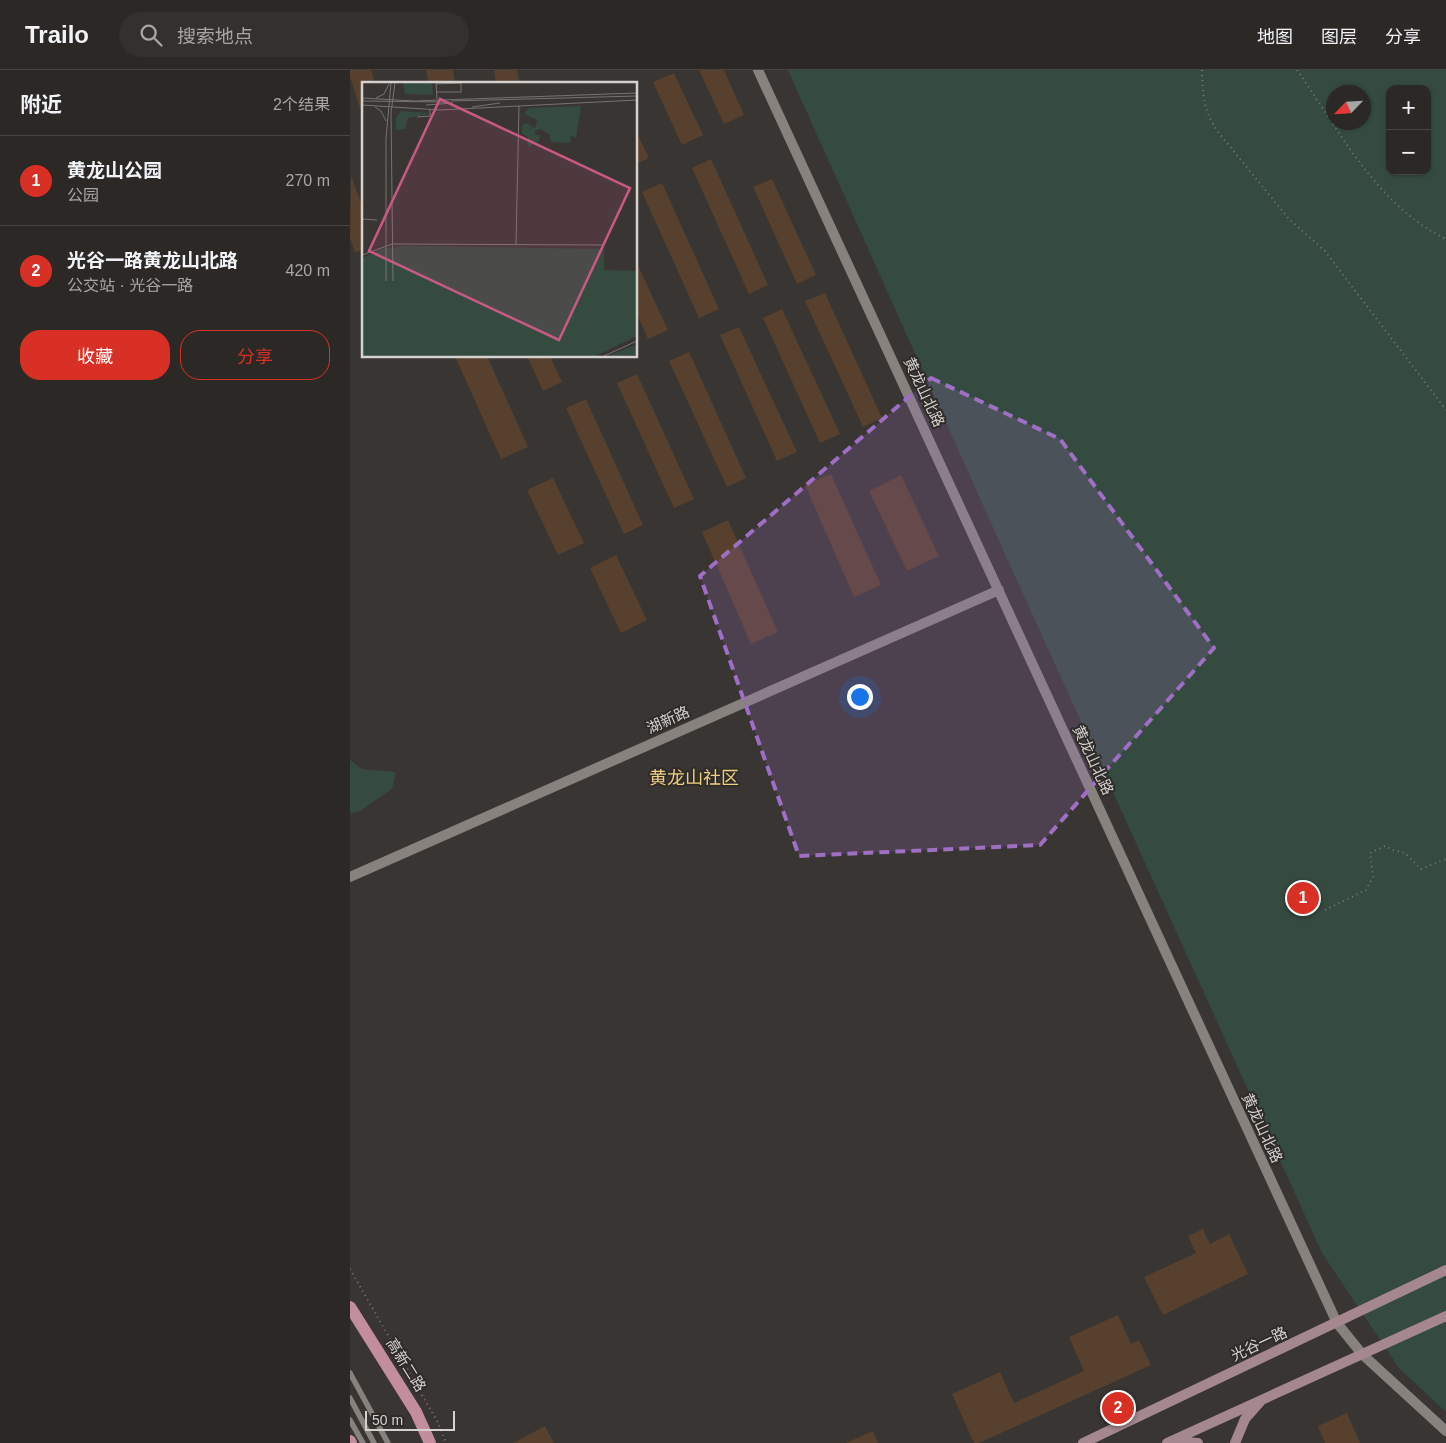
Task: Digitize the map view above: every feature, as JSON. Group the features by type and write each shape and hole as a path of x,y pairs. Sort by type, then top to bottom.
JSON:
{"main road":[{"name":"光谷一路","path":"1083,1443 1446,1270"},
{"name":"高新二路","path":"350,1307 416,1412 430,1443"},
{"path":"1169,1442 1446,1316"},
{"path":"1235,1443 1245,1419 1262,1399"},
{"path":"1169,1442 1198,1443"}],"street":[{"name":"黄龙山北路","path":"758,70 1336,1323 1362,1354 1446,1431"},
{"name":"湖新路","path":"350,877 999,590"}],"lane":[{"path":"350,1373 388,1443"},
{"path":"350,1398 374,1443"},
{"path":"350,1420 362,1443"}],"path":[{"path":"1202,70 1204,102 1208,117 1218,132 1289,219 1325,251 1446,410"},
{"path":"1296,70 1370,176 1389,197 1413,218 1446,239"},
{"path":"1325,910 1366,890 1373,877 1370,853 1385,846 1405,853 1421,869 1446,858"},
{"path":"350,1269 437,1422 446,1443"}],"highlighted area":[{"path":"931,378 1060,439 1214,648 1040,845 799,856 700,576"}],"green space":[{"path":"788,70 1446,70 1446,1412 1399,1368 1322,1253"},
{"path":"350,760 362,769 396,772 392,789 360,811 350,813"}],"building":[{"path":"350,70 371,70 374,82 362,82 362,114 350,77"},
{"path":"426,70 453,70 455,82 429,82"},
{"path":"494,70 517,70 520,82 496,82"},
{"path":"699,70 724,70 744,115 724,124"},
{"path":"674,73 703,135 682,145 653,82"},
{"path":"638,135 649,158 638,163"},
{"path":"711,159 768,285 749,294 692,168"},
{"path":"351,176 362,206 362,250 355,252 350,238"},
{"path":"772,179 816,275 797,284 753,187"},
{"path":"662,183 719,309 699,318 642,192"},
{"path":"638,265 668,330 648,339 638,316"},
{"path":"825,293 882,418 863,427 805,301"},
{"path":"782,309 840,434 820,443 763,318"},
{"path":"739,327 797,452 777,461 720,335"},
{"path":"689,352 746,478 727,487 669,361"},
{"path":"456,358 488,358 528,447 501,459"},
{"path":"528,358 551,358 562,382 543,391"},
{"path":"637,374 694,499 674,508 617,383"},
{"path":"586,399 643,525 624,534 566,408"},
{"path":"831,474 881,585 854,597 805,485"},
{"path":"901,475 939,556 907,571 869,491"},
{"path":"553,478 584,543 558,555 527,490"},
{"path":"728,520 778,632 751,644 702,532"},
{"path":"616,555 647,620 621,633 590,568"},
{"path":"1203,1229 1210,1244 1229,1234 1248,1274 1163,1315 1144,1277 1196,1253 1188,1236"},
{"path":"1118,1315 1131,1344 1139,1340 1151,1365 979,1443 974,1443 952,1394 1000,1372 1014,1403 1084,1371 1069,1337"},
{"path":"1347,1413 1360,1443 1325,1443 1318,1426"},
{"path":"545,1426 554,1443 513,1443"},
{"path":"873,1431 878,1443 846,1443"}],"place":[{"name":"黄龙山公园","path":"1303,898"},
{"name":"光谷一路黄龙山北路","path":"1118,1408"}],"district":[{"name":"黄龙山社区","path":"694,778"}]}
